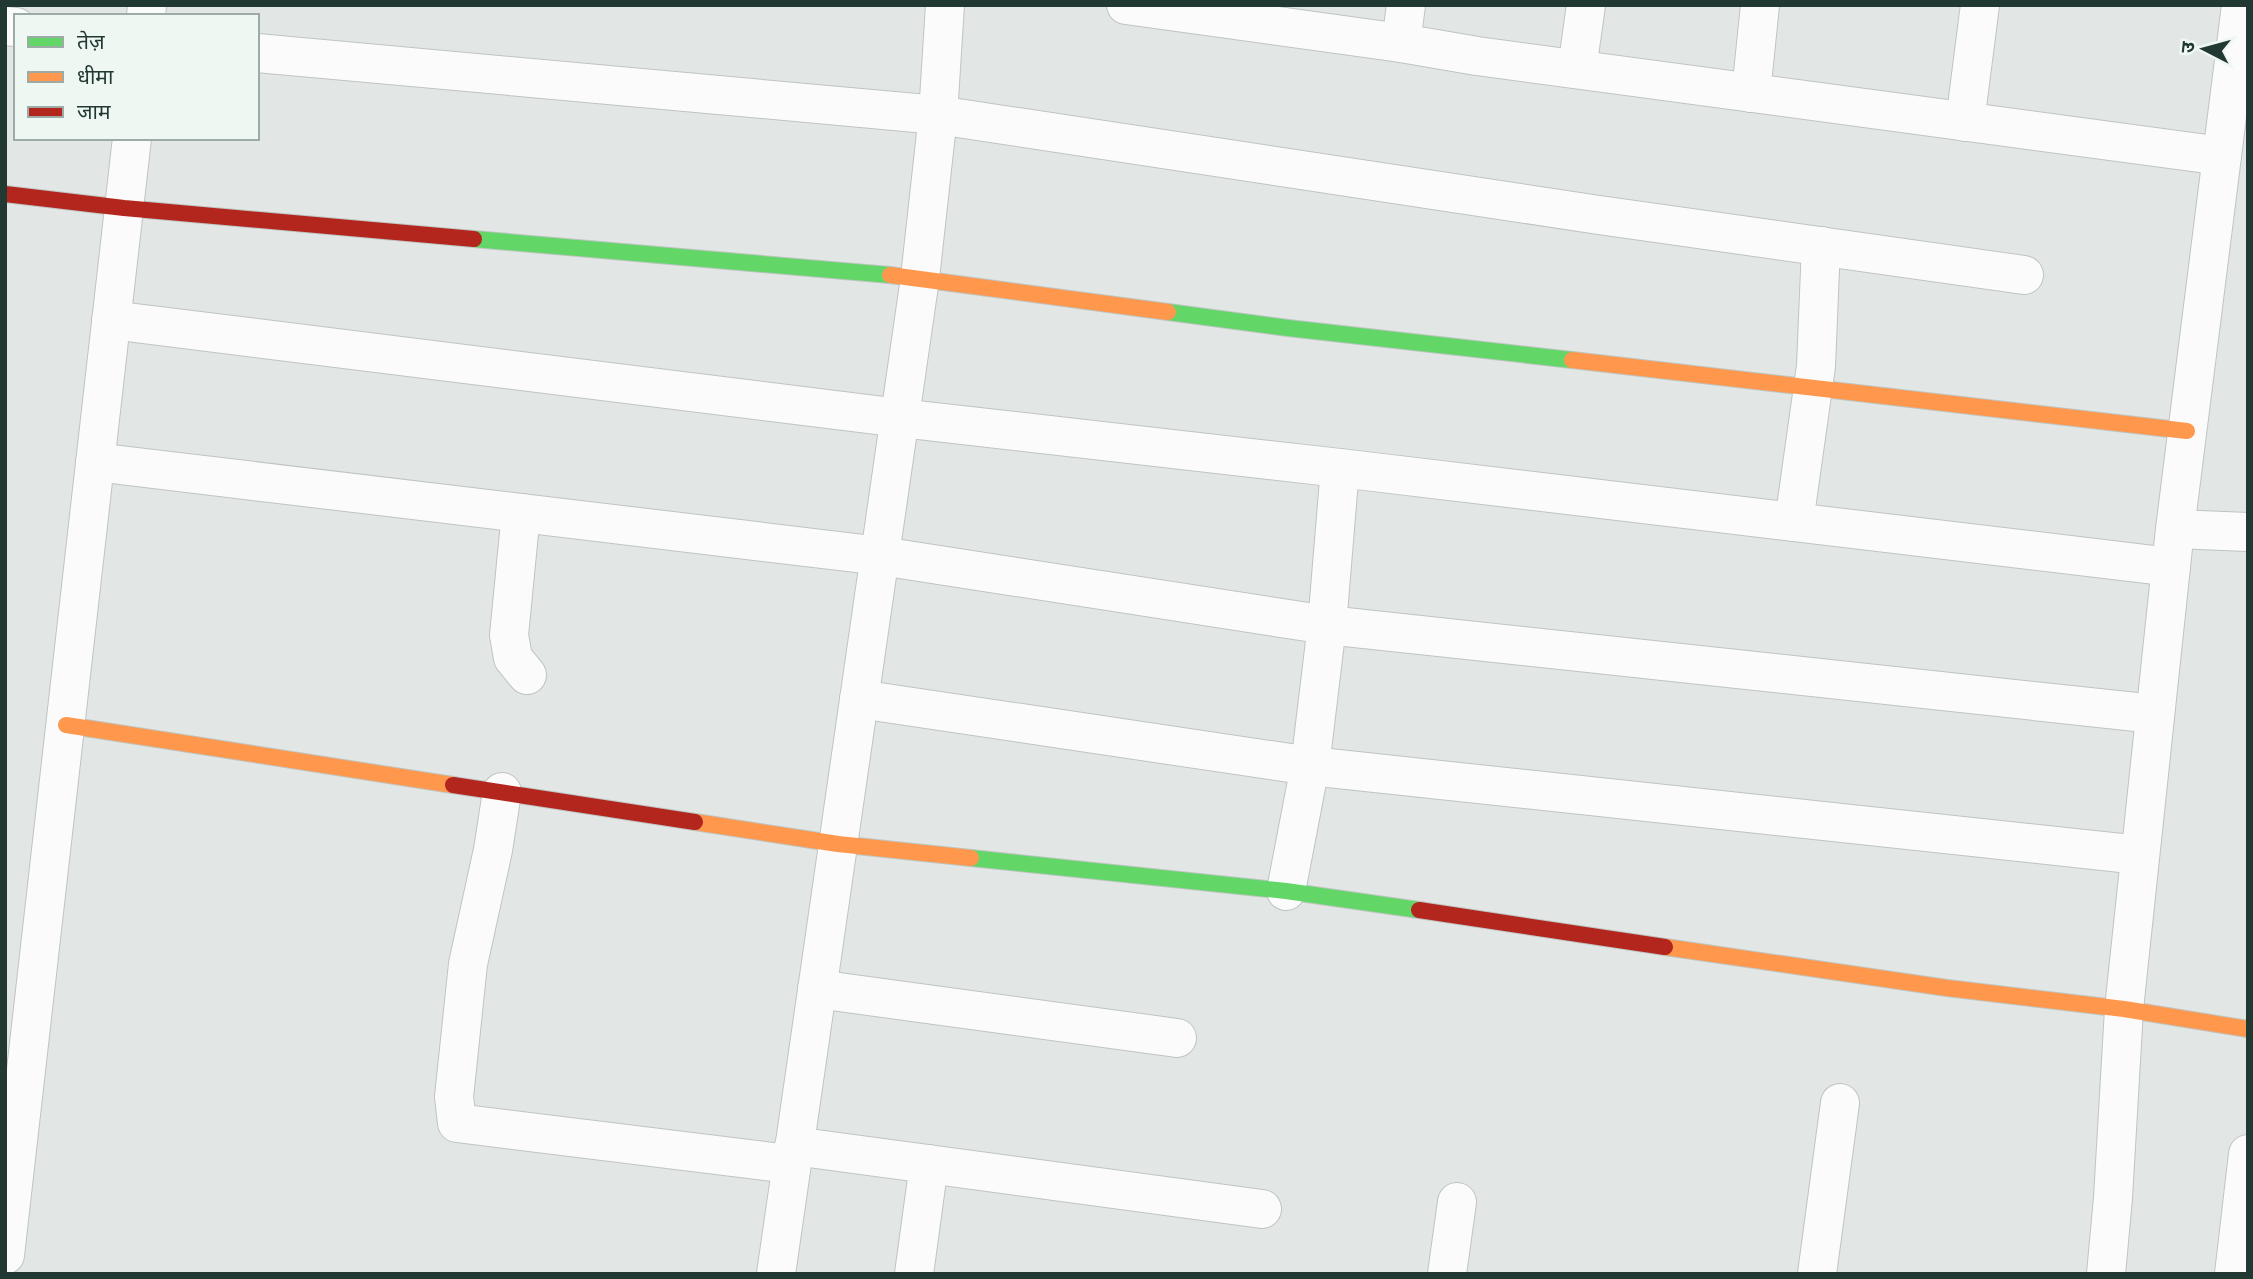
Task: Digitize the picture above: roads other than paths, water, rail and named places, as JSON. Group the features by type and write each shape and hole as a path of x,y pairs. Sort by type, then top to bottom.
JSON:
{"street":[{"path":"776,1274 920,278 938,115 945,5"},
{"path":"1126,5 1189,9 1477,56 2222,156"},
{"path":"1401,43 1406,5"},
{"path":"1577,69 1586,5"},
{"path":"1751,93 1760,5"},
{"path":"1965,122 1980,5"},
{"path":"2106,1274 2124,1009 2155,714 2175,529 2241,5"},
{"path":"259,53 938,115 1599,215 2024,275"},
{"path":"5,1255 132,140"},
{"path":"5,194 124,208 920,278 1288,328 2187,431"},
{"path":"1794,522 1814,388 1821,246"},
{"path":"111,320 900,418 2171,567"},
{"path":"95,462 881,556 1327,625 2155,714"},
{"path":"1286,891 1310,766 1327,625 1339,468"},
{"path":"521,513 509,635 513,658 527,675"},
{"path":"2175,529 2248,532"},
{"path":"859,699 1310,766 2140,855"},
{"path":"65,725 838,844 1286,891 1947,988 2124,1009 2248,1029"},
{"path":"502,792 493,850 468,964 454,1097 457,1123 789,1164 794,1146"},
{"path":"817,989 1177,1038"},
{"path":"1817,1274 1840,1103"},
{"path":"794,1146 1262,1209"},
{"path":"2234,1274 2248,1154"},
{"path":"914,1274 929,1164"},
{"path":"1447,1274 1457,1202"}]}
